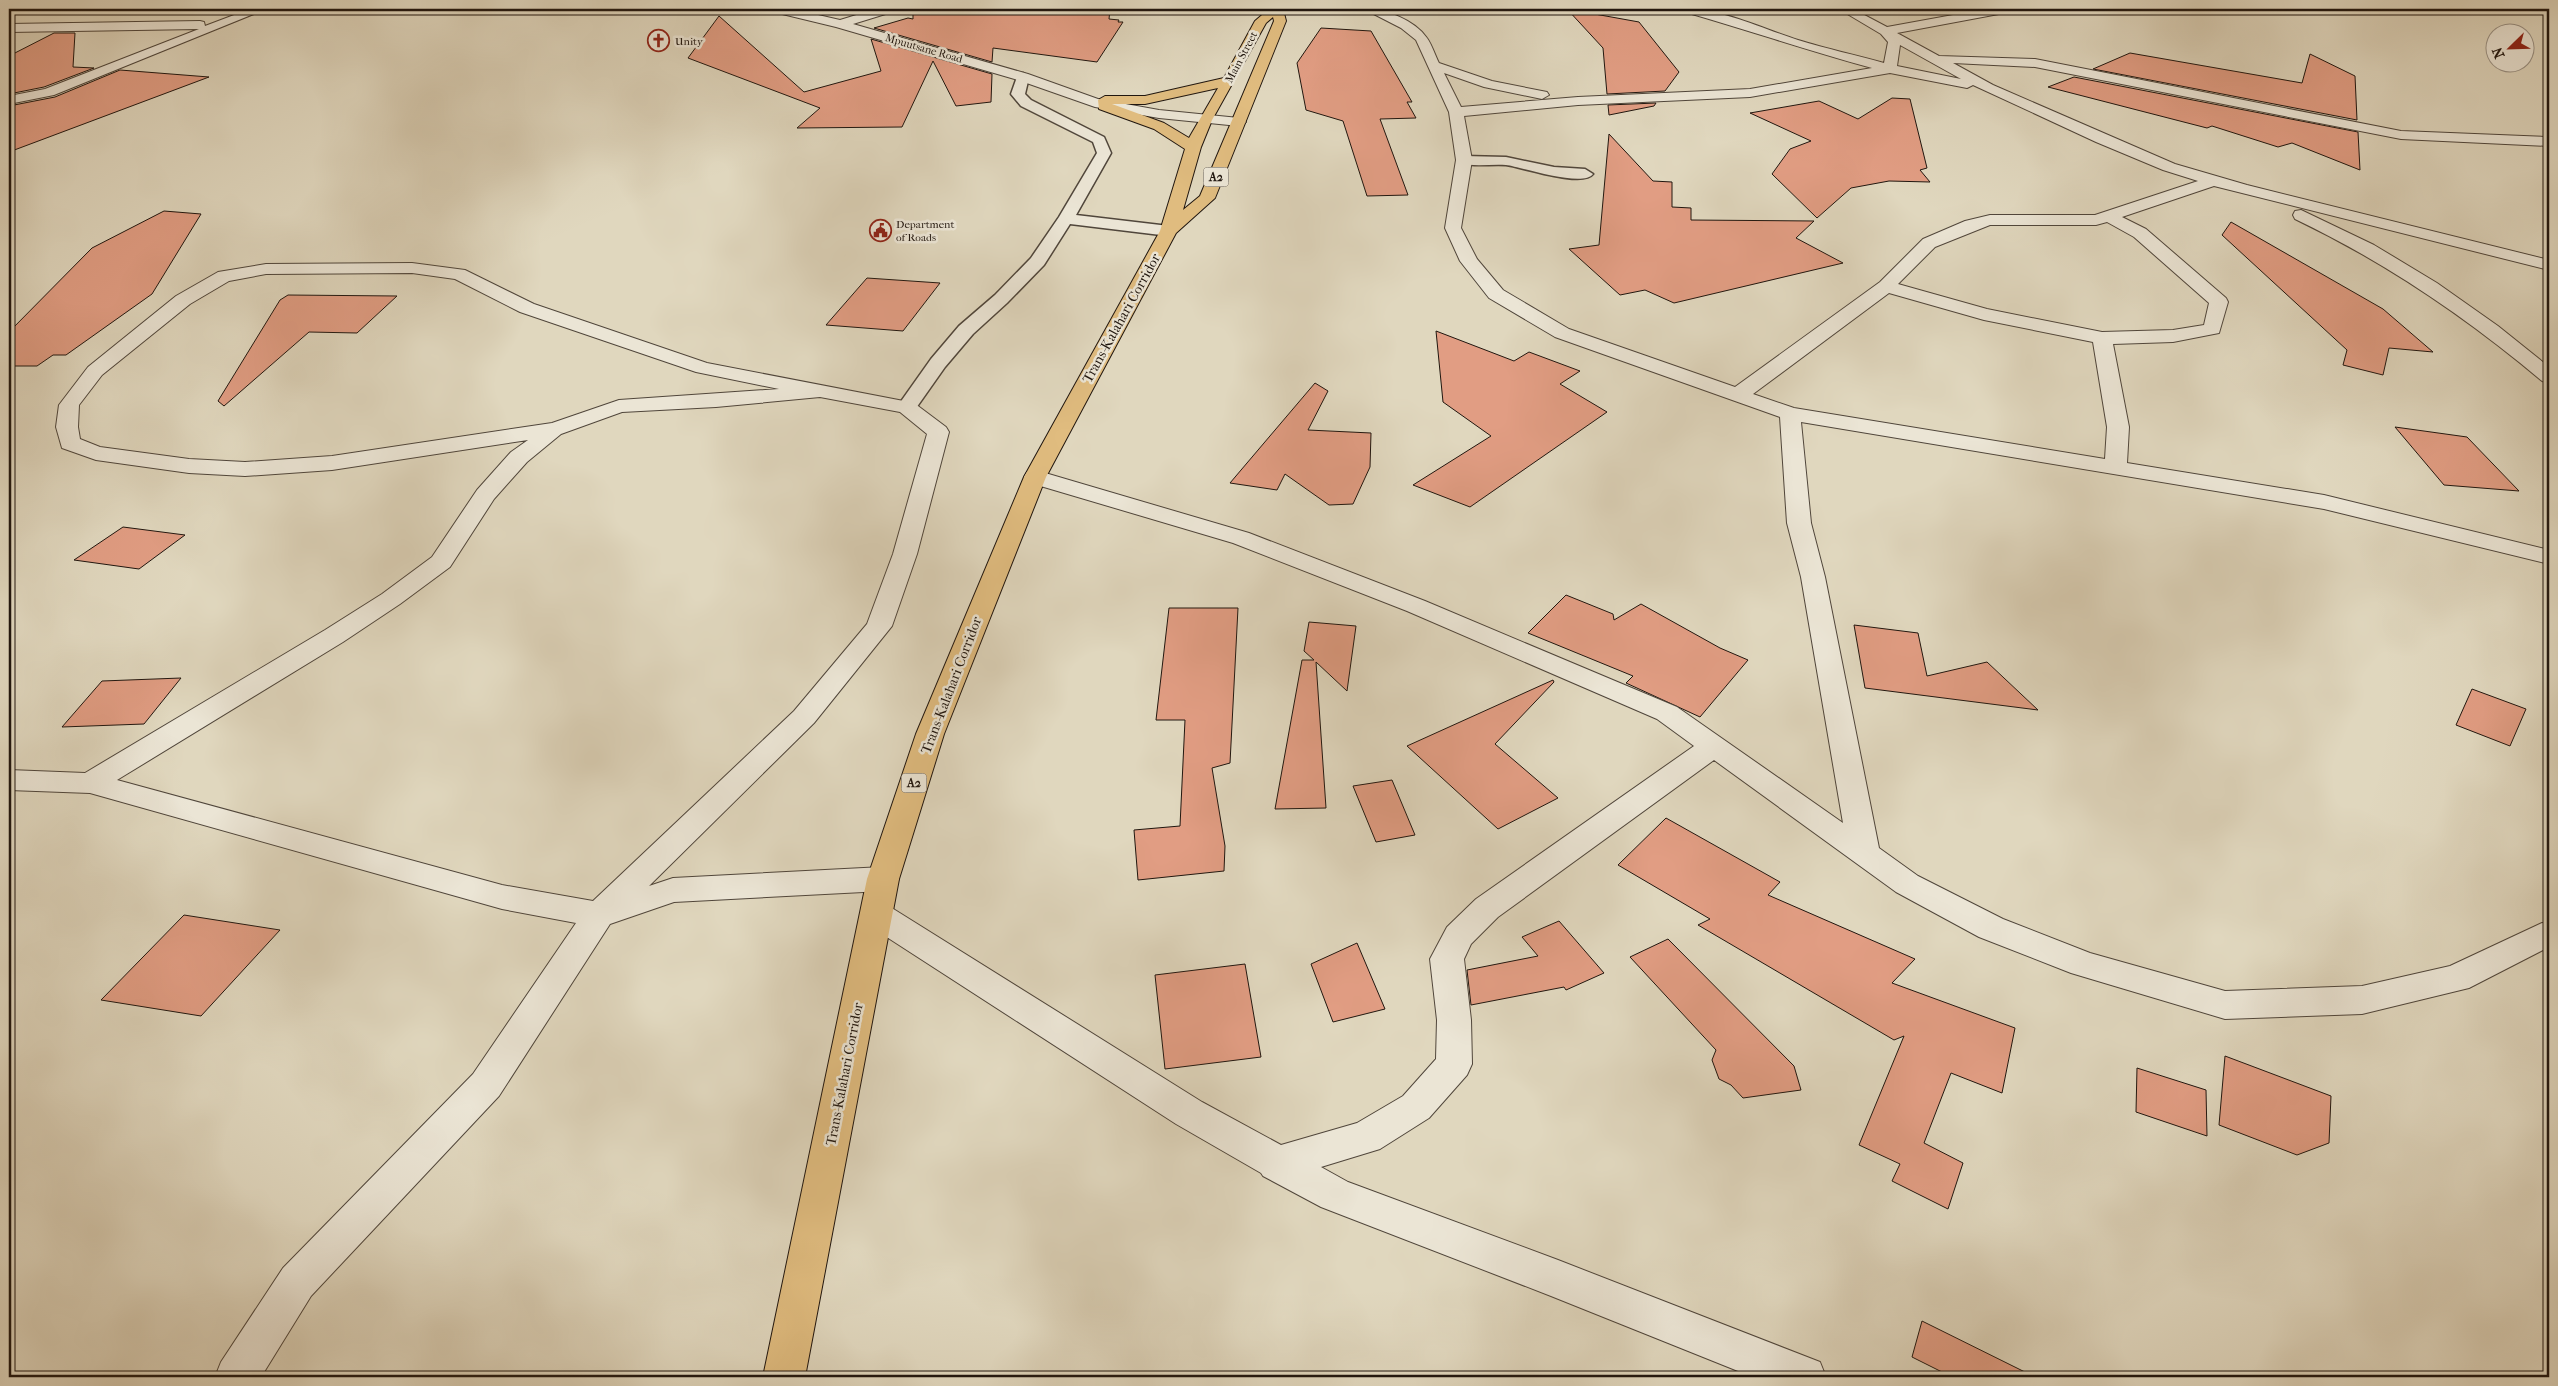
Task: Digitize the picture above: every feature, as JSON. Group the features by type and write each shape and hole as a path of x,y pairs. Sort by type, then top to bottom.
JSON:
{"highway":[{"name":"Main Street","path":"1208,115 1229,81 1261,21 1277,9 1280,21 1241,116"},
{"path":"1100,101 1145,100 1229,81"},
{"path":"1100,101 1158,126 1194,147"},
{"name":"Trans-Kalahari Corridor","path":"784,1377 876,914 884,879 930,734 1035,477 1169,231 1194,147 1208,115"},
{"name":"Trans-Kalahari Corridor","path":"1169,231 1207,198 1241,116"}],"street":[{"path":"9,100 49,92 217,24 260,9"},
{"name":"Mpuutsane Road","path":"778,9 840,24 1023,77 1068,95 1208,115 1241,116"},
{"path":"840,24 888,9"},
{"path":"1370,9 1405,25 1421,38 1456,112 1464,160 1453,228 1469,261 1496,294 1562,333 1790,414 2324,502 2549,557"},
{"path":"1689,9 1763,30 1792,42 1890,69 1988,88"},
{"path":"1844,9 1890,36 1937,59 1988,88 2101,140 2169,167 2242,189 2549,265"},
{"path":"1833,52 1876,50 1890,36 2004,9"},
{"path":"9,28 217,24"},
{"path":"1890,36 1890,69"},
{"path":"1937,59 1999,60 2036,63 2402,135 2549,141"},
{"path":"1433,65 1489,84 1531,94 1578,101"},
{"path":"1456,112 1578,101 1750,92 1890,69"},
{"path":"1738,396 1886,286 1930,244 1971,224 1990,220 2079,221 2110,216 2212,181"},
{"path":"2242,189 2356,241 2421,279 2514,347 2549,378"},
{"path":"1886,286 1984,314 2102,338 2173,336 2212,329 2219,302 2140,233 2110,216"},
{"path":"236,1377 297,1282 486,1085 599,915 804,717 880,626 905,554 938,432 906,407 702,368 527,308 459,274 412,268 266,269 224,276 183,300 127,344 95,371 69,405 67,427 70,443 96,453 189,466 245,469 332,464 556,429 620,406 716,401 818,391"},
{"path":"2102,338 2118,427 2116,468"},
{"path":"1790,414 1799,523 1812,577 1864,853"},
{"path":"90,783 334,636 391,599 441,562 485,495 518,457 556,429"},
{"path":"1035,477 1241,538 1416,606 1631,695 1667,713 1907,884 1991,928 2083,964 2225,1005 2362,1000 2457,978 2547,932"},
{"path":"1276,1164 1367,1137 1416,1107 1454,1064 1454,1020 1446,959 1459,936 1487,908 1714,746"},
{"path":"9,780 90,783 412,870 502,897 599,915 673,890 884,879"},
{"path":"876,914 1189,1113 1276,1164 1335,1195 1558,1279 1805,1377"}],"lane":[{"path":"906,407 938,363 966,330 1001,299 1038,261 1057,229 1066,219 1104,153 1099,140 1026,103 1018,94 1022,86 1023,77"},
{"path":"1464,160 1506,161 1554,172 1585,174"},
{"path":"1066,219 1169,231"}],"building":[{"path":"1007,9 1110,9 1109,19 1123,22 1097,62 993,48 992,62 874,28 908,18 913,19 913,12 1003,13"},
{"path":"1567,9 1639,22 1679,72 1665,91 1607,94 1603,48"},
{"path":"719,16 804,92 881,71 871,39 992,74 991,102 956,106 933,61 902,127 797,128 820,108 688,58"},
{"path":"1321,28 1371,31 1412,102 1407,102 1416,118 1380,119 1408,195 1367,196 1343,121 1306,110 1297,63"},
{"path":"54,33 75,33 73,67 94,68 44,87 9,94 9,56"},
{"path":"2130,53 2302,83 2310,54 2355,76 2357,120 2093,69"},
{"path":"120,70 209,77 9,152 9,106 55,97"},
{"path":"2074,77 2358,132 2360,170 2292,143 2278,147 2212,126 2207,128 2048,87"},
{"path":"1892,98 1910,99 1927,168 1920,170 1930,182 1889,181 1851,188 1817,218 1772,174 1790,149 1811,141 1750,113 1819,101 1858,119"},
{"path":"1656,103 1654,106 1609,115 1608,105"},
{"path":"1609,134 1653,181 1672,182 1672,207 1691,208 1691,220 1814,221 1796,238 1843,263 1674,303 1645,290 1620,295 1569,249 1599,245"},
{"path":"164,211 201,214 152,294 66,355 53,355 37,366 9,366 9,332 92,248"},
{"path":"2231,222 2383,309 2433,352 2389,348 2383,375 2343,365 2347,350 2222,235"},
{"path":"867,278 940,283 903,331 826,325"},
{"path":"288,295 397,296 357,333 309,332 224,406 218,401 280,300"},
{"path":"1436,331 1514,361 1529,352 1580,371 1560,384 1607,412 1470,507 1413,485 1491,436 1443,402"},
{"path":"1315,383 1328,391 1308,430 1371,433 1370,467 1353,504 1329,505 1285,474 1277,490 1230,483"},
{"path":"2395,427 2467,437 2519,491 2444,485"},
{"path":"123,527 185,535 139,569 74,560"},
{"path":"1566,595 1613,614 1614,620 1641,604 1720,648 1748,660 1700,717 1626,683 1633,676 1528,633"},
{"path":"1169,608 1238,608 1230,763 1212,768 1225,846 1224,871 1138,880 1134,830 1180,826 1185,720 1156,720"},
{"path":"1309,622 1356,626 1347,691 1316,662 1326,808 1275,809 1302,660 1314,660 1304,651"},
{"path":"1854,625 1918,633 1927,676 1987,662 2038,710 1865,688"},
{"path":"181,678 144,724 62,727 102,681"},
{"path":"1553,680 1554,682 1495,744 1558,798 1498,829 1407,746"},
{"path":"2472,689 2526,709 2510,746 2456,725"},
{"path":"1392,780 1415,835 1376,842 1353,786"},
{"path":"1666,818 1780,882 1768,895 1915,959 1892,983 2015,1028 2002,1093 1951,1073 1924,1143 1963,1163 1948,1209 1892,1181 1900,1164 1859,1145 1904,1036 1894,1040 1698,925 1710,919 1618,865"},
{"path":"184,915 280,930 201,1016 101,1000"},
{"path":"1559,921 1604,973 1566,990 1564,987 1471,1005 1467,970 1538,956 1522,937"},
{"path":"1668,939 1794,1066 1801,1090 1743,1098 1731,1085 1719,1079 1712,1060 1716,1050 1630,957"},
{"path":"1357,943 1385,1009 1333,1022 1311,964"},
{"path":"1245,964 1261,1057 1165,1069 1155,975"},
{"path":"2225,1056 2331,1096 2329,1143 2297,1155 2219,1125"},
{"path":"2137,1068 2206,1090 2207,1136 2136,1112"},
{"path":"1922,1321 2035,1377 1952,1377 1912,1357"}],"place":[{"name":"Unity","path":"659,41"},
{"name":"Department of Roads","path":"880,230"}]}
